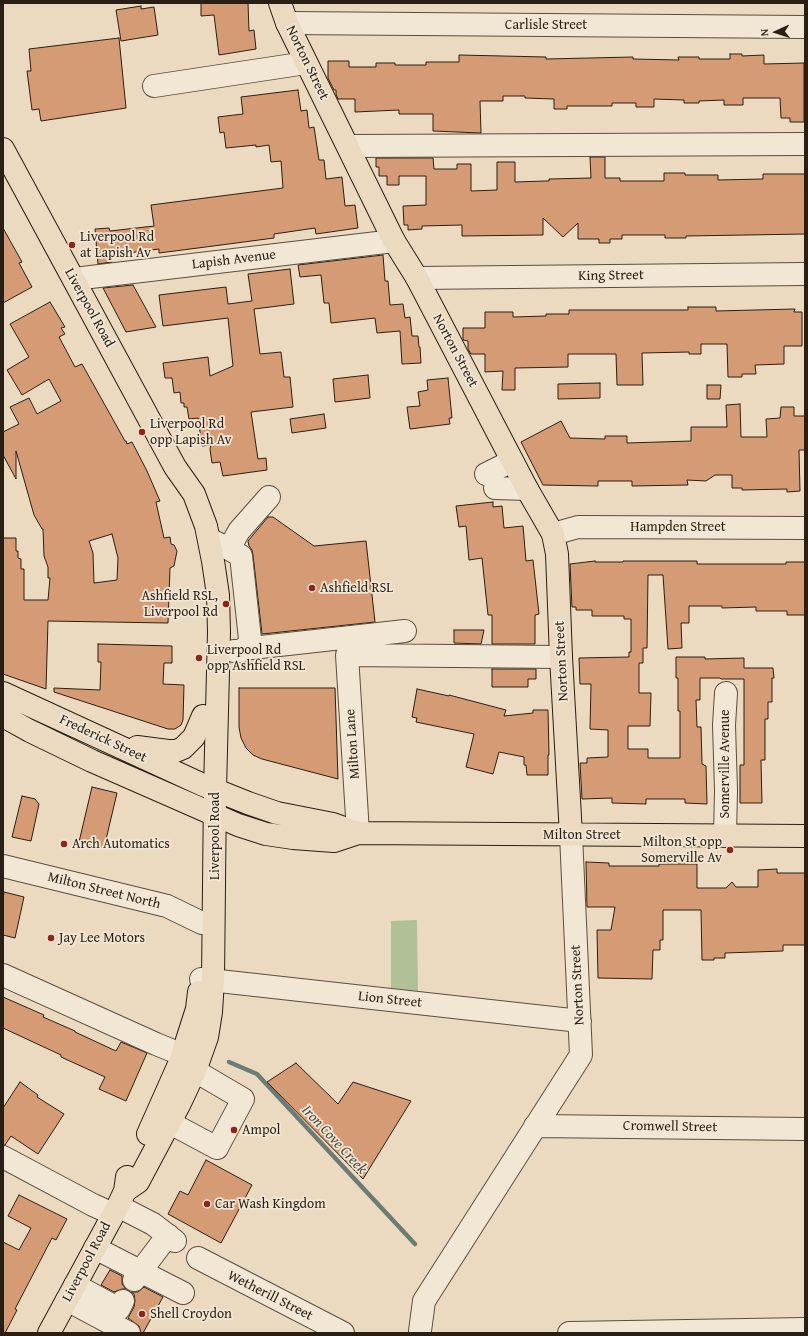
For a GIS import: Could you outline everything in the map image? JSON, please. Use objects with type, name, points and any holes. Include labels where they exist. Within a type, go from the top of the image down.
[{"type":"main road","name":"Norton Street","points":[[280,3],[287,23],[306,63],[394,241],[417,278],[512,461],[552,534],[558,554],[561,657],[572,835]]},
{"type":"main road","name":"Liverpool Road","points":[[3,149],[175,466],[194,494],[206,526],[218,595],[219,652],[209,787],[207,980]]},
{"type":"main road","name":"Liverpool Road","points":[[175,466],[198,540],[203,568],[205,600],[203,716],[209,787]]},
{"type":"main road","name":"Frederick Street","points":[[3,693],[209,787]]},
{"type":"main road","name":"Frederick Street","points":[[3,716],[30,731],[92,761],[209,812]]},
{"type":"main road","points":[[116,744],[168,752],[176,751],[183,748],[194,737],[203,716]]},
{"type":"main road","name":"Milton Street","points":[[209,787],[277,813],[333,824],[358,833]]},
{"type":"main road","name":"Liverpool Road","points":[[49,1333],[119,1204],[127,1176],[163,1119],[189,1063],[206,1037],[211,1012],[202,923],[209,812]]},
{"type":"main road","name":"Milton Street","points":[[209,812],[238,826],[259,832],[293,838],[334,841],[358,833],[805,836]]},
{"type":"street","name":"Carlisle Street","points":[[287,23],[805,27]]},
{"type":"street","points":[[154,86],[306,63]]},
{"type":"street","points":[[348,146],[805,144]]},
{"type":"street","name":"Lapish Avenue","points":[[74,279],[394,241]]},
{"type":"street","name":"King Street","points":[[417,278],[805,274]]},
{"type":"street","points":[[512,461],[491,481],[527,489]]},
{"type":"street","points":[[219,652],[241,651],[248,646],[250,639],[236,545],[269,497]]},
{"type":"street","name":"Hampden Street","points":[[552,534],[578,527],[805,528]]},
{"type":"street","points":[[209,539],[236,545]]},
{"type":"street","points":[[243,649],[405,631]]},
{"type":"street","name":"Milton Lane","points":[[358,833],[347,655],[561,657]]},
{"type":"street","name":"Somerville Avenue","points":[[725,836],[726,790],[724,725],[726,693]]},
{"type":"street","name":"Norton Street","points":[[422,1332],[424,1301],[581,1055],[572,835]]},
{"type":"street","name":"Milton Street North","points":[[3,866],[167,906],[202,923]]},
{"type":"street","points":[[3,975],[189,1063],[243,1099],[218,1148],[163,1119]]},
{"type":"street","name":"Lion Street","points":[[207,980],[580,1021]]},
{"type":"street","name":"Cromwell Street","points":[[535,1126],[805,1128]]},
{"type":"street","points":[[3,1157],[93,1205],[119,1204],[153,1224],[172,1238],[137,1276]]},
{"type":"street","points":[[95,1248],[137,1276],[183,1293]]},
{"type":"street","name":"Wetherill Street","points":[[198,1258],[343,1333]]},
{"type":"street","points":[[71,1292],[121,1305]]},
{"type":"street","points":[[71,1292],[130,1333]]},
{"type":"street","points":[[569,1333],[805,1329]]},
{"type":"green space","points":[[417,920],[418,991],[391,988],[391,921]]},
{"type":"building","points":[[201,3],[248,3],[249,31],[254,30],[256,49],[219,55],[214,15],[201,16]]},
{"type":"building","points":[[141,6],[141,9],[154,7],[158,35],[121,41],[116,10]]},
{"type":"building","points":[[119,38],[126,108],[41,121],[39,109],[32,110],[27,71],[31,71],[29,49]]},
{"type":"building","points":[[730,54],[742,54],[742,56],[764,55],[764,64],[804,63],[804,122],[790,122],[790,118],[781,118],[780,98],[743,98],[743,105],[724,105],[724,100],[684,103],[684,100],[654,99],[654,107],[636,107],[636,103],[612,103],[612,106],[567,106],[567,109],[554,109],[554,99],[525,98],[525,96],[503,96],[503,101],[480,101],[481,133],[433,131],[433,114],[399,114],[399,110],[355,112],[355,99],[338,99],[336,90],[334,90],[328,78],[328,61],[349,61],[349,67],[376,67],[376,63],[395,63],[395,65],[426,65],[426,62],[459,62],[459,55],[546,57],[546,59],[633,57],[633,59],[679,60],[678,57],[730,59]]},
{"type":"building","points":[[298,90],[301,111],[307,110],[309,128],[314,127],[319,160],[324,160],[326,179],[342,177],[345,206],[355,205],[358,228],[316,234],[315,228],[274,234],[274,238],[159,253],[159,249],[112,255],[112,262],[98,264],[95,229],[109,228],[110,231],[154,226],[151,205],[283,188],[281,161],[271,162],[269,145],[226,148],[224,132],[220,133],[218,117],[243,114],[241,97]]},
{"type":"building","points":[[590,157],[605,157],[605,178],[620,178],[620,181],[664,181],[664,173],[685,173],[685,175],[718,175],[718,180],[763,179],[763,174],[805,174],[805,234],[686,236],[686,238],[665,238],[665,235],[622,235],[622,239],[610,239],[610,243],[599,243],[599,239],[578,239],[578,223],[563,237],[543,218],[543,235],[462,236],[462,225],[422,226],[422,229],[408,230],[408,225],[404,225],[403,206],[426,205],[426,176],[399,176],[399,185],[387,185],[387,176],[379,176],[379,167],[376,167],[376,158],[433,158],[434,169],[457,169],[457,164],[471,164],[471,191],[497,190],[497,162],[515,162],[515,182],[549,181],[549,179],[591,178]]},
{"type":"building","points":[[3,228],[22,262],[19,263],[32,287],[3,303]]},
{"type":"building","points":[[383,255],[385,281],[388,281],[390,305],[403,304],[405,318],[410,317],[412,336],[418,336],[421,363],[402,364],[400,331],[377,333],[375,318],[331,323],[329,303],[324,303],[321,275],[300,277],[298,265]]},
{"type":"building","points":[[290,269],[294,304],[254,309],[260,354],[281,352],[284,377],[290,377],[293,407],[251,412],[258,459],[266,458],[267,470],[223,476],[220,462],[212,463],[210,449],[211,445],[202,446],[198,418],[189,419],[187,407],[184,407],[184,403],[181,403],[180,392],[174,393],[172,378],[165,378],[163,363],[208,357],[210,376],[233,366],[228,318],[163,326],[159,295],[226,287],[228,304],[252,301],[248,274]]},
{"type":"building","points":[[133,285],[156,327],[126,332],[103,288]]},
{"type":"building","points":[[50,302],[65,327],[61,328],[65,334],[59,337],[75,367],[82,364],[125,441],[127,444],[132,442],[147,471],[160,501],[156,502],[164,538],[170,537],[171,544],[174,545],[177,551],[174,566],[170,568],[168,623],[48,621],[46,689],[3,674],[3,538],[16,538],[16,551],[18,551],[18,558],[21,559],[21,569],[24,569],[24,600],[48,600],[50,578],[48,578],[48,567],[44,556],[43,529],[34,515],[16,451],[16,479],[3,455],[3,432],[19,424],[10,407],[29,398],[37,414],[61,401],[49,379],[22,395],[7,370],[29,357],[10,324]],"holes":[[[112,534],[118,558],[117,580],[94,583],[93,553],[89,541]]]},
{"type":"building","points":[[688,307],[716,307],[716,311],[795,309],[794,312],[802,312],[802,346],[784,346],[784,364],[755,365],[756,374],[742,374],[742,377],[728,377],[727,344],[701,344],[701,354],[689,354],[689,352],[642,353],[643,385],[617,385],[616,354],[568,354],[568,367],[515,368],[515,390],[502,390],[503,371],[485,372],[485,354],[471,354],[468,349],[468,341],[463,340],[463,328],[485,328],[485,312],[513,312],[513,317],[546,316],[546,314],[569,314],[569,310],[688,310]]},
{"type":"building","points":[[368,375],[370,398],[335,402],[333,379]]},
{"type":"building","points":[[448,378],[452,418],[449,418],[450,424],[410,429],[407,407],[420,406],[418,392],[428,390],[427,380]]},
{"type":"building","points":[[600,383],[600,398],[558,399],[558,384]]},
{"type":"building","points":[[707,385],[721,385],[720,399],[707,399]]},
{"type":"building","points":[[740,404],[741,437],[767,437],[766,419],[780,418],[781,407],[794,407],[794,416],[805,416],[805,450],[799,450],[800,491],[787,492],[787,489],[742,490],[742,488],[732,488],[732,475],[715,475],[706,481],[687,480],[688,485],[632,486],[632,481],[598,481],[598,486],[543,485],[521,442],[561,421],[570,438],[605,439],[605,436],[627,436],[627,443],[691,441],[691,427],[727,427],[726,405]]},
{"type":"building","points":[[324,414],[326,428],[292,433],[290,419]]},
{"type":"building","points":[[493,502],[493,507],[502,506],[504,528],[523,526],[526,561],[533,560],[539,614],[535,615],[535,644],[492,644],[492,615],[488,615],[482,558],[469,560],[466,526],[459,527],[456,506]]},
{"type":"building","name":"Ashfield RSL","points":[[268,517],[273,517],[314,546],[366,541],[375,622],[262,634],[253,555],[248,541]]},
{"type":"building","points":[[595,561],[697,561],[697,564],[786,564],[786,562],[805,562],[805,615],[787,615],[787,611],[756,611],[756,607],[722,608],[722,606],[689,606],[689,623],[681,623],[682,648],[668,649],[663,575],[648,575],[647,648],[643,648],[643,663],[639,663],[639,693],[651,693],[650,726],[628,726],[628,749],[648,749],[648,758],[680,758],[680,711],[678,711],[678,678],[676,678],[676,657],[705,657],[705,659],[744,658],[744,668],[773,668],[774,678],[772,678],[772,702],[768,702],[768,719],[765,719],[765,760],[761,760],[762,803],[740,803],[740,765],[744,765],[744,679],[720,678],[700,678],[700,700],[696,700],[697,727],[701,727],[702,764],[706,766],[707,804],[685,803],[685,799],[646,799],[646,804],[612,803],[612,798],[582,799],[580,763],[587,763],[587,758],[608,757],[608,730],[590,729],[591,684],[580,684],[579,658],[629,657],[629,652],[631,652],[631,619],[624,619],[624,616],[592,616],[592,610],[576,610],[576,607],[572,607],[570,564]]},
{"type":"building","points":[[454,630],[484,630],[481,644],[454,643]]},
{"type":"building","points":[[98,644],[172,646],[172,663],[164,663],[163,684],[184,685],[183,720],[181,725],[175,729],[168,729],[54,692],[54,688],[100,690],[101,662],[98,662]]},
{"type":"building","points":[[492,669],[536,669],[536,679],[528,679],[528,687],[492,687]]},
{"type":"building","points":[[239,688],[335,688],[338,779],[262,759],[253,755],[246,748],[241,738],[239,727]]},
{"type":"building","points":[[417,689],[449,695],[506,710],[504,716],[533,713],[533,710],[548,710],[548,775],[527,775],[526,765],[524,765],[524,757],[499,752],[493,774],[466,767],[474,734],[416,722],[417,718],[412,717]]},
{"type":"building","points":[[92,787],[117,793],[104,848],[79,842]]},
{"type":"building","points":[[22,796],[35,799],[39,804],[31,841],[12,837]]},
{"type":"building","points":[[586,862],[609,863],[609,866],[697,864],[697,888],[726,888],[732,882],[736,887],[758,887],[758,870],[777,869],[777,873],[805,873],[805,945],[783,945],[783,951],[725,953],[725,958],[702,960],[701,910],[663,910],[663,940],[660,940],[660,950],[653,950],[652,979],[598,978],[597,930],[611,930],[615,907],[587,907]]},
{"type":"building","points":[[4,892],[24,897],[15,938],[3,935]]},
{"type":"building","points":[[3,997],[44,1015],[43,1017],[116,1051],[121,1042],[147,1053],[126,1101],[99,1089],[105,1077],[3,1028]]},
{"type":"building","points":[[296,1063],[338,1104],[353,1082],[411,1101],[363,1179],[267,1082]]},
{"type":"building","points":[[20,1082],[38,1095],[37,1097],[64,1114],[38,1154],[11,1136],[5,1145],[3,1145],[3,1108]]},
{"type":"building","name":"Car Wash Kingdom","points":[[206,1160],[252,1185],[221,1243],[168,1214],[180,1191],[188,1195]]},
{"type":"building","points":[[19,1195],[67,1219],[56,1240],[52,1238],[15,1309],[17,1310],[5,1333],[3,1333],[3,1242],[19,1250],[31,1228],[8,1216]]},
{"type":"building","points":[[110,1270],[122,1276],[122,1284],[126,1289],[114,1292],[101,1285]]},
{"type":"building","name":"Shell Croydon","points":[[144,1287],[163,1297],[143,1333],[141,1333],[139,1326],[128,1318],[134,1307],[135,1301],[134,1294],[131,1292],[138,1292]]},
{"type":"waterway","name":"Iron Cove Creek","points":[[229,1062],[257,1074],[415,1244]]},
{"type":"place","name":"Liverpool Rd at Lapish Av","points":[[72,245]]},
{"type":"place","name":"Liverpool Rd opp Lapish Av","points":[[142,432]]},
{"type":"place","name":"Ashfield RSL","points":[[312,588]]},
{"type":"place","name":"Ashfield RSL, Liverpool Rd","points":[[226,604]]},
{"type":"place","name":"Liverpool Rd opp Ashfield RSL","points":[[199,658]]},
{"type":"place","name":"Arch Automatics","points":[[64,844]]},
{"type":"place","name":"Milton St opp Somerville Av","points":[[730,850]]},
{"type":"place","name":"Jay Lee Motors","points":[[51,938]]},
{"type":"place","name":"Ampol","points":[[234,1130]]},
{"type":"place","name":"Car Wash Kingdom","points":[[207,1204]]},
{"type":"place","name":"Shell Croydon","points":[[142,1314]]}]
